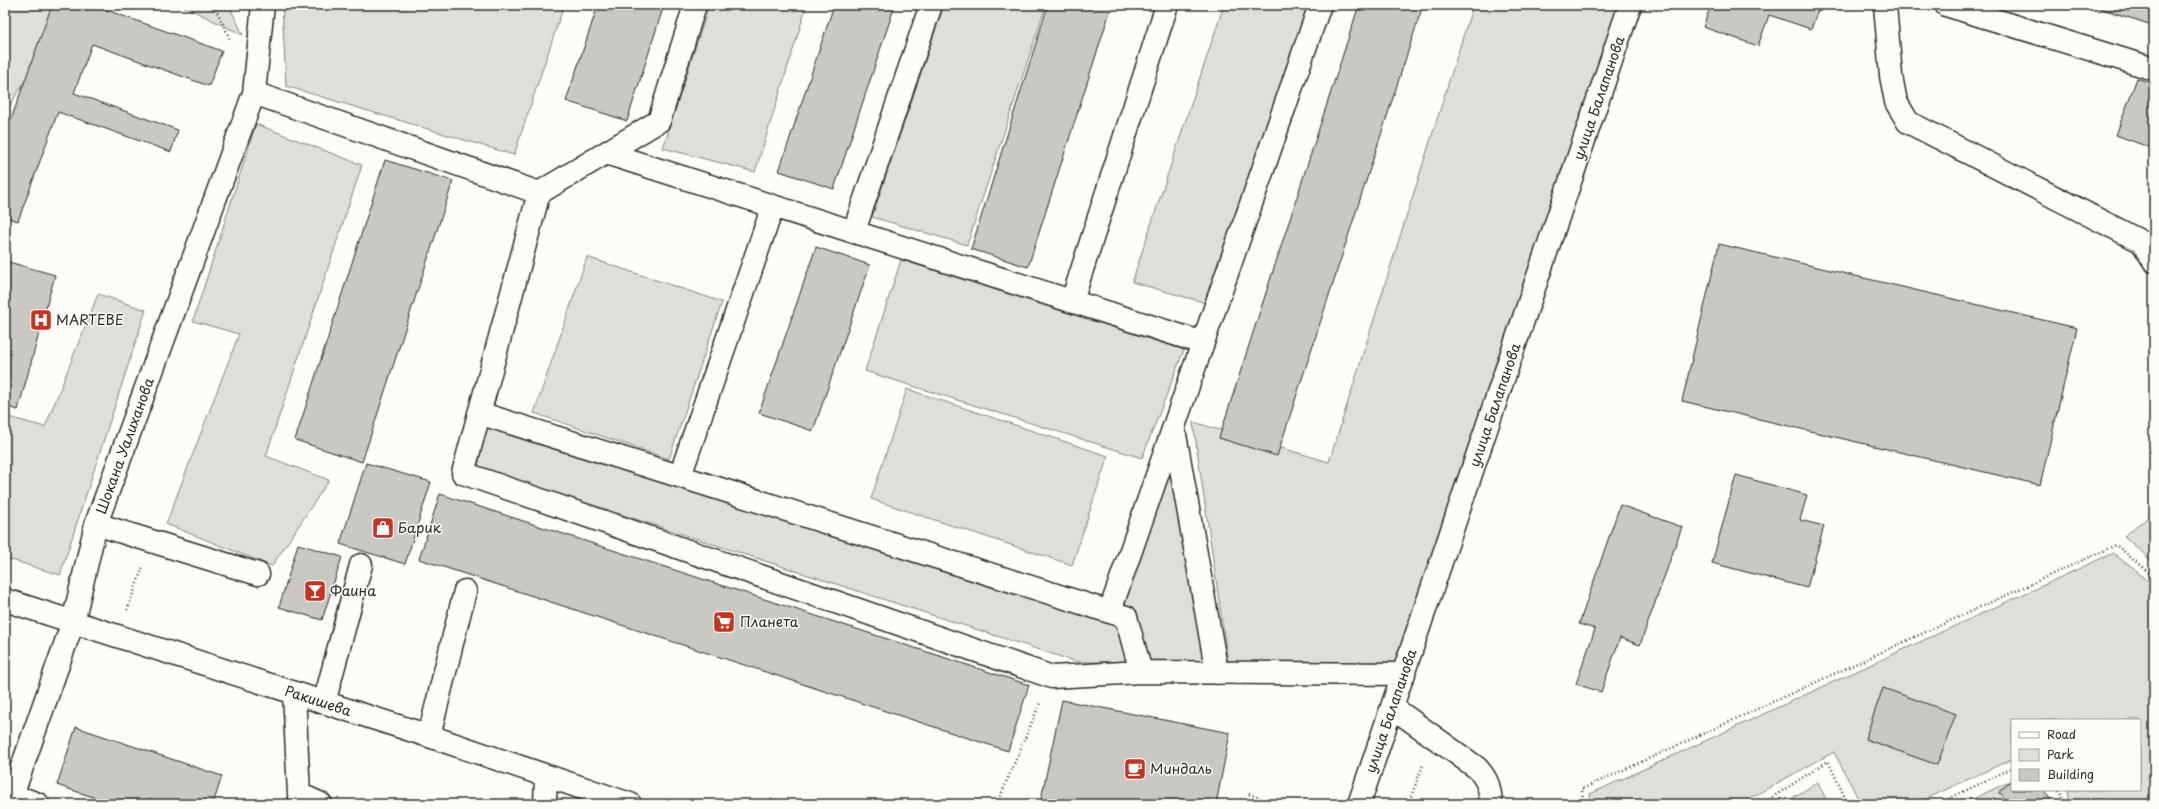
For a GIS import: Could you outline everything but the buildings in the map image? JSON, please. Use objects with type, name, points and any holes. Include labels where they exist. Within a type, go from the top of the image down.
[{"type":"street","name":"Шокана Уалиханова","points":[[11,799],[73,622],[96,524],[254,93],[263,5]]},
{"type":"street","points":[[695,5],[659,121],[539,193],[463,473],[1052,677],[1141,672],[1404,674]]},
{"type":"street","points":[[854,231],[931,5]]},
{"type":"street","points":[[1072,301],[1167,5]]},
{"type":"street","points":[[1110,611],[1320,5]]},
{"type":"street","name":"улица Балапанова","points":[[1359,804],[1630,5]]},
{"type":"street","points":[[1885,5],[1890,76],[1896,102],[1908,122],[2142,242],[2154,261]]},
{"type":"street","points":[[1946,5],[2154,69]]},
{"type":"street","points":[[254,93],[539,193]]},
{"type":"street","points":[[606,153],[1203,342]]},
{"type":"street","points":[[680,476],[773,206]]},
{"type":"street","points":[[479,413],[1126,617],[1141,672]]},
{"type":"street","points":[[1174,428],[1217,673]]},
{"type":"street","points":[[96,524],[258,574]]},
{"type":"street","points":[[324,703],[361,565]]},
{"type":"street","points":[[429,736],[465,592]]},
{"type":"street","name":"Ракишева","points":[[5,600],[429,736],[546,777],[630,804]]},
{"type":"street","points":[[294,693],[298,799],[322,804]]},
{"type":"street","points":[[1392,707],[1477,768],[1485,776],[1490,788],[1491,804]]},
{"type":"street","points":[[545,804],[546,777]]},
{"type":"street","points":[[11,799],[38,804]]},
{"type":"path","points":[[117,636],[152,542]]},
{"type":"path","points":[[1583,804],[1582,789],[2116,545],[2154,577]]},
{"type":"path","points":[[997,804],[1052,677]]},
{"type":"path","points":[[1408,804],[1433,736]]},
{"type":"path","points":[[1762,804],[1828,761],[1848,804]]},
{"type":"path","points":[[1938,804],[2011,768]]},
{"type":"path","points":[[2059,791],[2062,794],[2063,804]]},
{"type":"path","points":[[1250,794],[1278,804]]},
{"type":"green space","points":[[5,5],[72,5],[5,113]]},
{"type":"green space","points":[[181,5],[229,5],[243,35]]},
{"type":"green space","points":[[282,5],[564,5],[514,155],[286,86]]},
{"type":"green space","points":[[709,5],[807,5],[755,172],[663,148]]},
{"type":"green space","points":[[944,5],[1046,5],[967,245],[872,217]]},
{"type":"green space","points":[[1224,5],[1309,5],[1206,303],[1132,282]]},
{"type":"green space","points":[[1473,5],[1621,5],[1395,664],[1228,662],[1193,422],[1329,462]]},
{"type":"green space","points":[[256,124],[362,165],[266,456],[329,480],[272,566],[166,524],[239,334],[193,321]]},
{"type":"green space","points":[[587,257],[722,302],[669,459],[534,413]]},
{"type":"green space","points":[[901,260],[1184,350],[1142,458],[865,371]]},
{"type":"green space","points":[[98,294],[146,310],[60,575],[5,558],[5,416],[45,427]]},
{"type":"green space","points":[[907,389],[1108,456],[1072,565],[871,499]]},
{"type":"green space","points":[[485,424],[1121,627],[1128,662],[1077,662],[478,468]]},
{"type":"green space","points":[[1172,465],[1209,662],[1146,666],[1133,611],[1120,602]]},
{"type":"green space","points":[[2154,513],[2154,563],[2124,536]]},
{"type":"green space","points":[[2113,553],[2150,582],[2154,606],[2154,804],[2070,804],[2068,791],[2141,791],[2141,719],[2011,719],[2011,759],[1915,804],[1861,804],[1834,752],[1739,804],[1591,804],[1590,794]]},
{"type":"green space","points":[[2011,781],[2000,792],[2011,804],[1962,804]]},
{"type":"green space","points":[[1818,782],[1828,804],[1783,804]]},
{"type":"place","name":"MARTEBE","points":[[41,320]]},
{"type":"place","name":"Барик","points":[[383,528]]},
{"type":"place","name":"Фаина","points":[[315,591]]},
{"type":"place","name":"Планета","points":[[724,622]]},
{"type":"place","name":"Миндаль","points":[[1135,769]]}]
